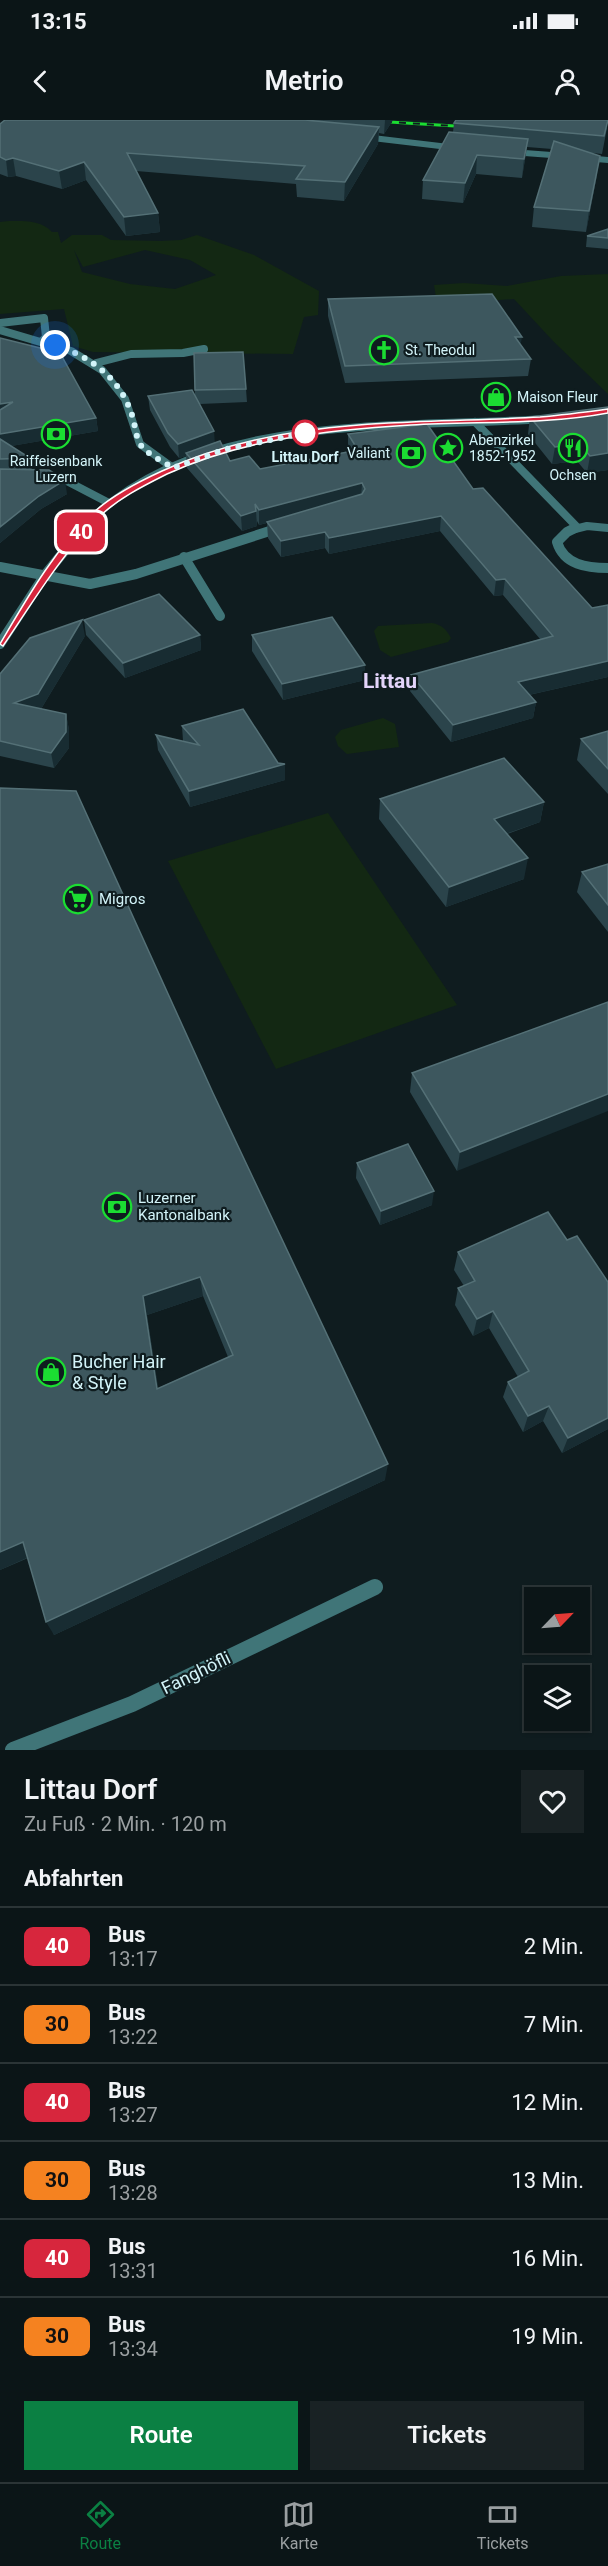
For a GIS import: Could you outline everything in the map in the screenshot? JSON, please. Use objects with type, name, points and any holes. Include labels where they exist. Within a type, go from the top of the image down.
[{"type":"street","points":[[359,136],[459,148]]},
{"type":"street","points":[[505,152],[608,160]]},
{"type":"street","points":[[0,323],[44,318],[46,337],[42,341]]},
{"type":"street","points":[[0,330],[68,349],[96,363],[111,378],[125,400],[137,439],[144,449],[173,468]]},
{"type":"street","points":[[96,363],[131,354],[183,353],[204,349]]},
{"type":"street","points":[[0,644],[65,549],[109,503],[173,468],[226,449],[305,433],[411,423],[552,418]]},
{"type":"street","points":[[475,422],[577,527]]},
{"type":"street","points":[[44,478],[61,478],[109,503]]},
{"type":"street","points":[[0,567],[90,584],[136,574],[290,525]]},
{"type":"street","points":[[608,528],[577,527],[560,536],[557,549],[562,555],[582,566],[608,568]]},
{"type":"street","points":[[184,557],[220,616]]},
{"type":"street","name":"Fanghöfli","points":[[13,1750],[132,1704],[375,1587]]},
{"type":"green space","points":[[0,222],[38,223],[52,232],[58,232],[61,243],[72,235],[102,235],[111,240],[161,241],[181,240],[197,235],[254,255],[319,291],[318,315],[304,317],[293,354],[93,352],[73,346],[64,309],[0,314]],"holes":[[[74,250],[83,267],[145,250],[190,260],[216,275],[175,289],[130,284],[82,272]]]},
{"type":"green space","points":[[608,274],[608,394],[554,342],[514,299],[437,304],[434,285],[464,283],[507,286],[561,276]]},
{"type":"green space","points":[[432,623],[445,630],[451,638],[448,642],[391,657],[380,650],[374,631],[378,626]]},
{"type":"green space","points":[[383,718],[395,724],[399,747],[347,754],[338,746],[335,737],[341,730]]},
{"type":"green space","points":[[328,813],[457,1005],[276,1069],[168,861]]},
{"type":"building","points":[[5,120],[305,120],[379,127],[345,182],[296,179],[305,166],[127,153],[158,213],[124,217],[84,162],[59,171],[13,158],[6,160],[0,157],[0,124]]},
{"type":"building","points":[[456,120],[608,120],[604,136],[454,123]]},
{"type":"building","points":[[449,132],[528,139],[524,159],[477,155],[465,183],[423,180]]},
{"type":"building","points":[[554,141],[600,156],[589,211],[534,207]]},
{"type":"building","points":[[608,229],[608,238],[587,236]]},
{"type":"building","points":[[492,294],[522,337],[515,337],[531,359],[345,366],[328,299]]},
{"type":"building","points":[[0,338],[60,353],[96,418],[0,434],[0,410],[13,402],[0,404]]},
{"type":"building","points":[[243,352],[246,389],[195,390],[194,353]]},
{"type":"building","points":[[192,390],[214,431],[178,444],[168,433],[148,396]]},
{"type":"building","points":[[608,407],[608,453],[590,456],[580,444],[555,447],[530,417]]},
{"type":"building","points":[[427,424],[473,489],[483,488],[592,608],[608,605],[608,661],[518,682],[536,702],[453,725],[411,675],[553,636],[505,579],[496,580],[441,516],[329,538],[325,532],[281,541],[267,522],[362,494],[365,489],[362,483],[259,510],[255,504],[256,511],[241,516],[186,453],[220,441],[230,461],[249,456],[260,469],[358,450],[348,434]]},
{"type":"building","points":[[0,439],[30,458],[0,459]]},
{"type":"building","points":[[0,469],[49,470],[65,480],[39,496],[0,527]]},
{"type":"building","points":[[159,594],[200,635],[123,663],[84,620]]},
{"type":"building","points":[[332,617],[365,665],[282,684],[252,635]]},
{"type":"building","points":[[82,620],[38,694],[14,703],[66,714],[66,732],[51,753],[0,741],[0,674],[30,638]]},
{"type":"building","points":[[243,709],[278,763],[285,764],[189,791],[156,735],[199,745],[182,726]]},
{"type":"building","points":[[608,731],[608,769],[581,739]]},
{"type":"building","points":[[504,758],[544,802],[494,819],[528,858],[449,887],[380,799]]},
{"type":"building","points":[[0,788],[76,791],[213,1093],[388,1464],[46,1622],[23,1542],[0,1552]],"holes":[[[200,1277],[233,1355],[157,1389],[143,1296]]]},
{"type":"building","points":[[608,864],[608,905],[582,872]]},
{"type":"building","points":[[608,1002],[608,1094],[460,1152],[412,1073]]},
{"type":"building","points":[[408,1144],[434,1191],[381,1211],[357,1163]]},
{"type":"building","points":[[548,1212],[567,1240],[577,1236],[608,1282],[608,1418],[568,1438],[549,1406],[528,1416],[508,1382],[529,1371],[493,1311],[477,1319],[458,1288],[475,1281],[458,1252]]},
{"type":"railway","points":[[357,120],[471,127]]},
{"type":"bus line","name":"40","points":[[0,644],[65,549],[97,514],[109,503],[140,484],[191,460],[243,444],[305,433],[411,423],[542,419],[608,411]]},
{"type":"place","name":"St. Theodul","points":[[384,350]]},
{"type":"place","name":"Maison Fleur","points":[[496,397]]},
{"type":"place","name":"Littau Dorf","points":[[305,433]]},
{"type":"place","name":"Raiffeisenbank Luzern","points":[[56,434]]},
{"type":"place","name":"Abenzirkel 1852-1952","points":[[448,448]]},
{"type":"place","name":"Ochsen","points":[[573,448]]},
{"type":"place","name":"Valiant","points":[[411,453]]},
{"type":"place","name":"Migros","points":[[78,899]]},
{"type":"place","name":"Luzerner Kantonalbank","points":[[117,1207]]},
{"type":"place","name":"Bucher Hair & Style","points":[[51,1372]]},
{"type":"district","name":"Littau","points":[[390,681]]},
{"type":"route","points":[[55,345],[96,363],[111,378],[132,415],[137,439],[144,449],[173,468],[243,444],[305,433]]}]
